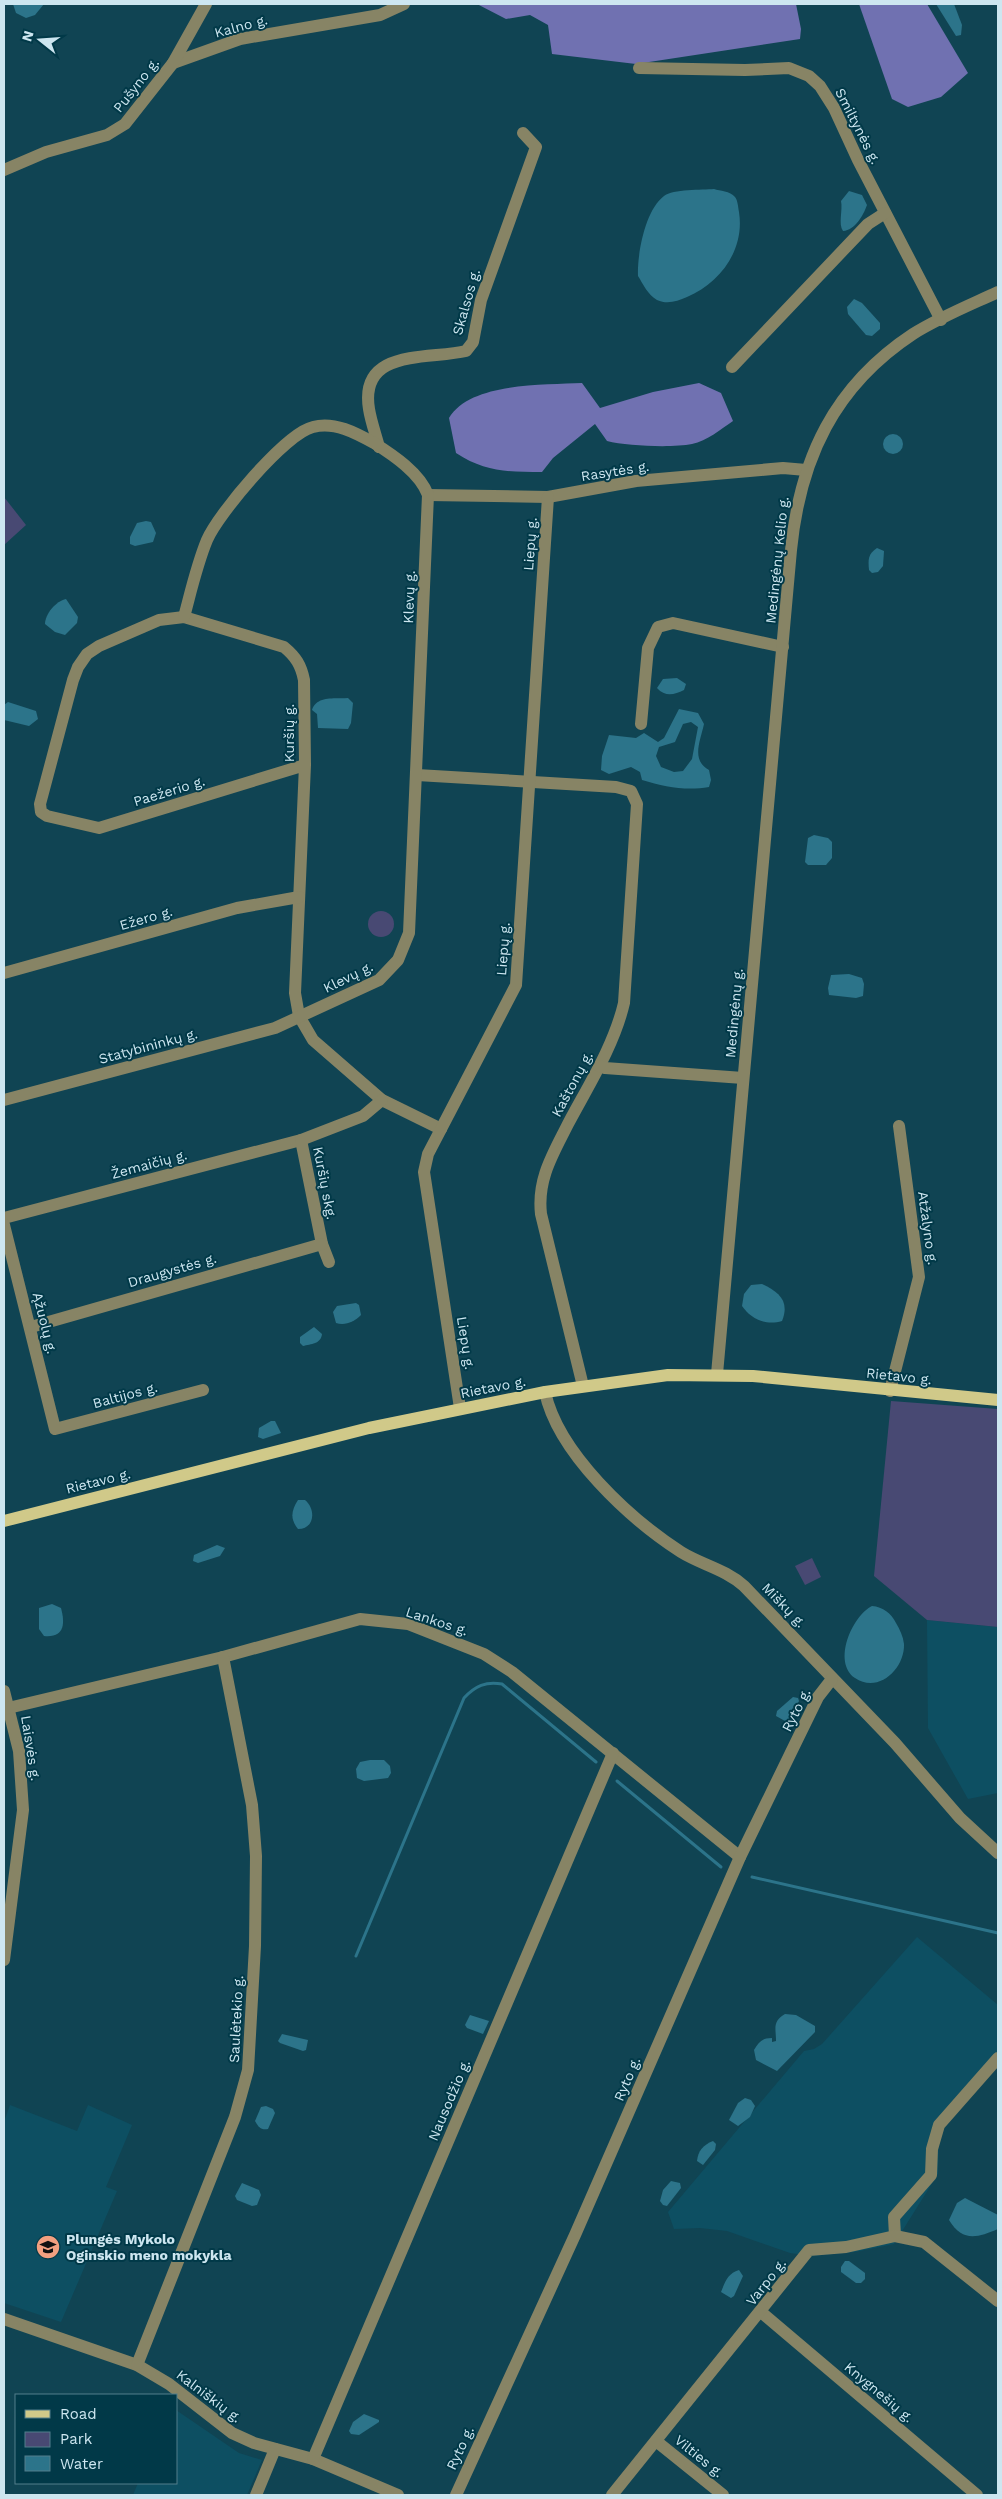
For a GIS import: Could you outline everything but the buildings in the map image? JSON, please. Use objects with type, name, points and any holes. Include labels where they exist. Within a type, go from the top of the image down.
[{"type":"main road","name":"Rietavo g.","points":[[4,1521],[369,1428],[545,1392],[668,1375],[717,1374],[998,1400]]},
{"type":"street","name":"Pušyno g.","points":[[4,170],[46,152],[93,140],[118,129],[137,112],[173,63],[206,4]]},
{"type":"street","name":"Kalno g.","points":[[173,63],[240,39],[380,15],[404,4]]},
{"type":"street","name":"Smiltynės g.","points":[[639,68],[737,70],[789,68],[809,76],[820,86],[834,108],[885,213],[941,320]]},
{"type":"street","name":"Skalsos g.","points":[[380,447],[369,409],[369,391],[376,376],[386,364],[402,358],[466,351],[473,342],[481,300],[536,147],[523,133]]},
{"type":"street","points":[[732,367],[868,224],[885,213]]},
{"type":"street","name":"Medingėnų Kelio g.","points":[[783,652],[794,521],[806,470],[827,424],[862,378],[896,347],[941,320],[998,292]]},
{"type":"street","points":[[184,616],[208,538],[247,483],[292,439],[310,427],[322,425],[348,430],[380,447],[416,475],[425,485],[428,495]]},
{"type":"street","name":"Rasytės g.","points":[[428,495],[548,497],[636,481],[783,468],[806,470]]},
{"type":"street","name":"Klevų g.","points":[[298,1016],[380,980],[390,971],[404,948],[411,919],[428,495]]},
{"type":"street","name":"Liepų g.","points":[[460,1408],[424,1172],[428,1154],[516,985],[548,497]]},
{"type":"street","name":"Kuršių g.","points":[[42,812],[40,804],[72,680],[87,654],[100,646],[159,620],[184,616],[284,647],[294,656],[301,667],[304,680],[305,765],[295,993],[298,1016],[313,1040],[382,1100],[441,1129]]},
{"type":"street","points":[[641,724],[648,648],[658,627],[673,623],[783,652]]},
{"type":"street","name":"Medingėnų g.","points":[[717,1374],[783,652]]},
{"type":"street","name":"Paežerio g.","points":[[42,812],[48,816],[99,828],[305,765]]},
{"type":"street","points":[[417,775],[529,780]]},
{"type":"street","name":"Kaštonų g.","points":[[529,780],[616,787],[632,791],[637,804],[624,1003],[617,1029],[549,1161],[540,1188],[540,1201],[583,1386]]},
{"type":"street","name":"Ežero g.","points":[[4,973],[237,908],[298,897]]},
{"type":"street","name":"Statybininkų g.","points":[[4,1100],[275,1028],[298,1016]]},
{"type":"street","points":[[599,1066],[743,1078]]},
{"type":"street","name":"Kuršių skg.","points":[[329,1262],[322,1244],[301,1140],[363,1116],[382,1100]]},
{"type":"street","name":"Atžalyno g.","points":[[890,1391],[919,1277],[899,1126]]},
{"type":"street","name":"Žemaičių g.","points":[[4,1218],[301,1140]]},
{"type":"street","name":"Ąžuolų g.","points":[[4,1224],[55,1429]]},
{"type":"street","name":"Draugystės g.","points":[[31,1327],[322,1244]]},
{"type":"street","name":"Baltijos g.","points":[[55,1429],[202,1390]]},
{"type":"street","name":"Miškų g.","points":[[545,1392],[551,1413],[570,1446],[591,1474],[613,1497],[682,1553],[725,1571],[740,1582],[895,1743],[960,1818],[998,1853]]},
{"type":"street","name":"Lankos g.","points":[[6,1708],[223,1657],[360,1620],[408,1624],[484,1654],[512,1672],[740,1857]]},
{"type":"street","name":"Saulėtekio g.","points":[[137,2365],[235,2117],[248,2070],[255,1946],[256,1856],[252,1805],[223,1657]]},
{"type":"street","name":"Ryto g.","points":[[456,2495],[576,2235],[740,1857],[818,1698],[832,1679]]},
{"type":"street","name":"Laisvės g.","points":[[4,1690],[6,1708],[20,1751],[23,1810],[4,1960]]},
{"type":"street","name":"Nausodžio g.","points":[[313,2460],[613,1753]]},
{"type":"street","points":[[895,2236],[894,2216],[931,2174],[932,2149],[939,2125],[998,2058]]},
{"type":"street","name":"Varpo g.","points":[[612,2495],[809,2250],[846,2246],[895,2236],[924,2242],[998,2301]]},
{"type":"street","name":"Knygnešių g.","points":[[761,2312],[977,2495]]},
{"type":"street","name":"Kalniškių g.","points":[[4,2319],[137,2365],[169,2384],[232,2434],[313,2460],[398,2495]]},
{"type":"street","name":"Vilties g.","points":[[656,2441],[723,2495]]},
{"type":"street","points":[[256,2495],[275,2449]]},
{"type":"shaded area","points":[[477,4],[796,4],[801,29],[800,39],[636,64],[552,54],[548,25],[530,15],[506,19]]},
{"type":"shaded area","points":[[859,4],[927,4],[968,73],[941,97],[908,107],[892,99]]},
{"type":"shaded area","points":[[582,383],[600,408],[653,392],[699,383],[721,393],[733,421],[714,434],[692,444],[662,446],[616,443],[607,441],[595,424],[553,458],[542,472],[497,470],[477,464],[456,453],[449,418],[459,406],[473,398],[491,392],[529,385]]},
{"type":"shaded area","points":[[927,1620],[998,1627],[998,1793],[968,1799],[928,1728]]},
{"type":"shaded area","points":[[917,1937],[998,2005],[998,2064],[939,2133],[938,2174],[894,2244],[855,2252],[812,2256],[790,2253],[727,2231],[700,2228],[674,2229],[668,2212],[804,2051],[814,2049],[822,2044]]},
{"type":"shaded area","name":"Plungės Mykolo Oginskio meno mokykla","points":[[10,2105],[77,2131],[88,2105],[132,2125],[106,2187],[117,2191],[61,2322],[4,2303],[4,2122]]},
{"type":"shaded area","points":[[178,2411],[239,2453],[262,2460],[247,2495],[133,2495],[138,2484],[178,2484]]},
{"type":"green space","points":[[4,497],[26,525],[4,545]]},
{"type":"green space","points":[[381,911],[390,915],[394,924],[390,933],[381,937],[372,933],[368,924],[372,915]]},
{"type":"green space","points":[[891,1401],[998,1409],[998,1627],[927,1620],[874,1576]]},
{"type":"green space","points":[[812,1558],[821,1577],[805,1585],[795,1566]]},
{"type":"water","points":[[13,4],[44,4],[35,15],[26,18],[16,13]]},
{"type":"water","points":[[936,4],[954,4],[962,25],[961,35],[956,36]]},
{"type":"water","points":[[714,189],[730,194],[737,200],[740,226],[734,252],[728,264],[720,274],[699,291],[672,302],[657,300],[648,292],[638,276],[641,245],[652,211],[657,203],[668,194],[681,191]]},
{"type":"water","points":[[849,191],[862,195],[867,205],[861,218],[855,225],[843,231],[841,225],[841,201]]},
{"type":"water","points":[[854,299],[862,303],[880,323],[880,329],[872,336],[866,335],[848,314],[847,307]]},
{"type":"water","points":[[893,434],[900,437],[903,444],[900,451],[893,454],[886,451],[883,444],[886,437]]},
{"type":"water","points":[[151,522],[156,533],[153,542],[135,546],[130,544],[130,537],[137,523]]},
{"type":"water","points":[[877,548],[884,551],[883,566],[878,572],[872,573],[869,570],[869,557]]},
{"type":"water","points":[[66,599],[78,617],[77,623],[65,635],[55,632],[45,624],[45,620],[58,602]]},
{"type":"water","points":[[677,678],[686,684],[684,690],[666,694],[657,688],[663,679]]},
{"type":"water","points":[[348,698],[353,703],[351,723],[348,729],[318,728],[317,714],[312,710],[314,705],[322,700]]},
{"type":"water","points":[[8,702],[36,711],[38,719],[29,726],[4,720],[4,705]]},
{"type":"water","points":[[679,709],[698,713],[704,724],[698,756],[703,766],[709,770],[711,780],[709,787],[684,788],[642,780],[640,772],[631,767],[609,774],[601,770],[602,756],[609,735],[636,738],[644,733],[658,742],[664,738]],"holes":[[[691,722],[698,727],[692,759],[683,771],[674,772],[661,767],[656,756],[659,747],[675,742],[683,724]]]},
{"type":"water","points":[[814,835],[828,838],[832,842],[832,858],[826,865],[808,865],[805,862],[808,838]]},
{"type":"water","points":[[849,974],[862,978],[864,984],[863,996],[856,998],[829,995],[828,988],[831,975]]},
{"type":"water","points":[[762,1284],[778,1294],[784,1303],[785,1308],[782,1321],[770,1323],[759,1320],[750,1315],[742,1306],[744,1294],[751,1285]]},
{"type":"water","points":[[356,1303],[359,1305],[361,1315],[349,1323],[336,1323],[333,1312],[337,1306]]},
{"type":"water","points":[[314,1327],[322,1334],[320,1340],[303,1346],[300,1343],[300,1337]]},
{"type":"water","points":[[271,1421],[275,1421],[281,1433],[263,1439],[258,1437],[259,1428]]},
{"type":"water","points":[[298,1500],[305,1500],[309,1504],[312,1518],[308,1526],[298,1529],[292,1515]]},
{"type":"water","points":[[217,1545],[225,1548],[220,1556],[198,1563],[193,1561],[194,1555]]},
{"type":"water","points":[[52,1604],[61,1608],[62,1628],[56,1635],[44,1636],[39,1629],[39,1608]]},
{"type":"water","points":[[872,1606],[883,1609],[892,1616],[904,1644],[900,1662],[895,1670],[881,1681],[872,1683],[855,1678],[848,1671],[845,1651],[847,1640],[858,1619]]},
{"type":"water","points":[[793,1697],[798,1698],[799,1701],[790,1719],[785,1721],[776,1716],[777,1711]]},
{"type":"water","points":[[384,1760],[390,1766],[391,1773],[388,1778],[364,1781],[357,1778],[356,1769],[360,1762]]},
{"type":"water","points":[[785,2014],[796,2015],[815,2026],[815,2032],[777,2071],[756,2060],[754,2050],[763,2040],[772,2038],[772,2042],[776,2041],[776,2023]]},
{"type":"water","points":[[470,2015],[489,2021],[483,2034],[467,2028],[465,2025]]},
{"type":"water","points":[[282,2034],[308,2040],[306,2050],[303,2051],[280,2043],[278,2041]]},
{"type":"water","points":[[745,2098],[751,2100],[755,2106],[750,2117],[738,2126],[729,2120],[738,2103]]},
{"type":"water","points":[[266,2106],[273,2109],[275,2113],[268,2129],[262,2129],[255,2121],[261,2107]]},
{"type":"water","points":[[713,2141],[716,2144],[715,2150],[703,2165],[697,2161],[700,2151],[706,2144]]},
{"type":"water","points":[[671,2181],[680,2183],[681,2188],[667,2206],[663,2205],[660,2201],[663,2190]]},
{"type":"water","points":[[242,2183],[259,2190],[261,2195],[257,2205],[252,2206],[237,2200],[235,2196]]},
{"type":"water","points":[[965,2198],[998,2215],[998,2229],[977,2236],[965,2235],[959,2232],[949,2220],[957,2203]]},
{"type":"water","points":[[845,2261],[849,2261],[865,2273],[865,2279],[861,2283],[856,2283],[841,2272],[841,2267]]},
{"type":"water","points":[[739,2270],[743,2276],[734,2296],[731,2298],[721,2292],[730,2276]]},
{"type":"water","points":[[364,2414],[379,2420],[379,2422],[359,2435],[351,2434],[349,2431],[353,2422]]},
{"type":"waterway","points":[[356,1956],[464,1698],[472,1690],[481,1685],[502,1684],[596,1762]]},
{"type":"waterway","points":[[617,1781],[721,1867]]},
{"type":"waterway","points":[[752,1877],[998,1933]]},
{"type":"place","name":"Plungės Mykolo Oginskio meno mokykla","points":[[48,2247]]}]
